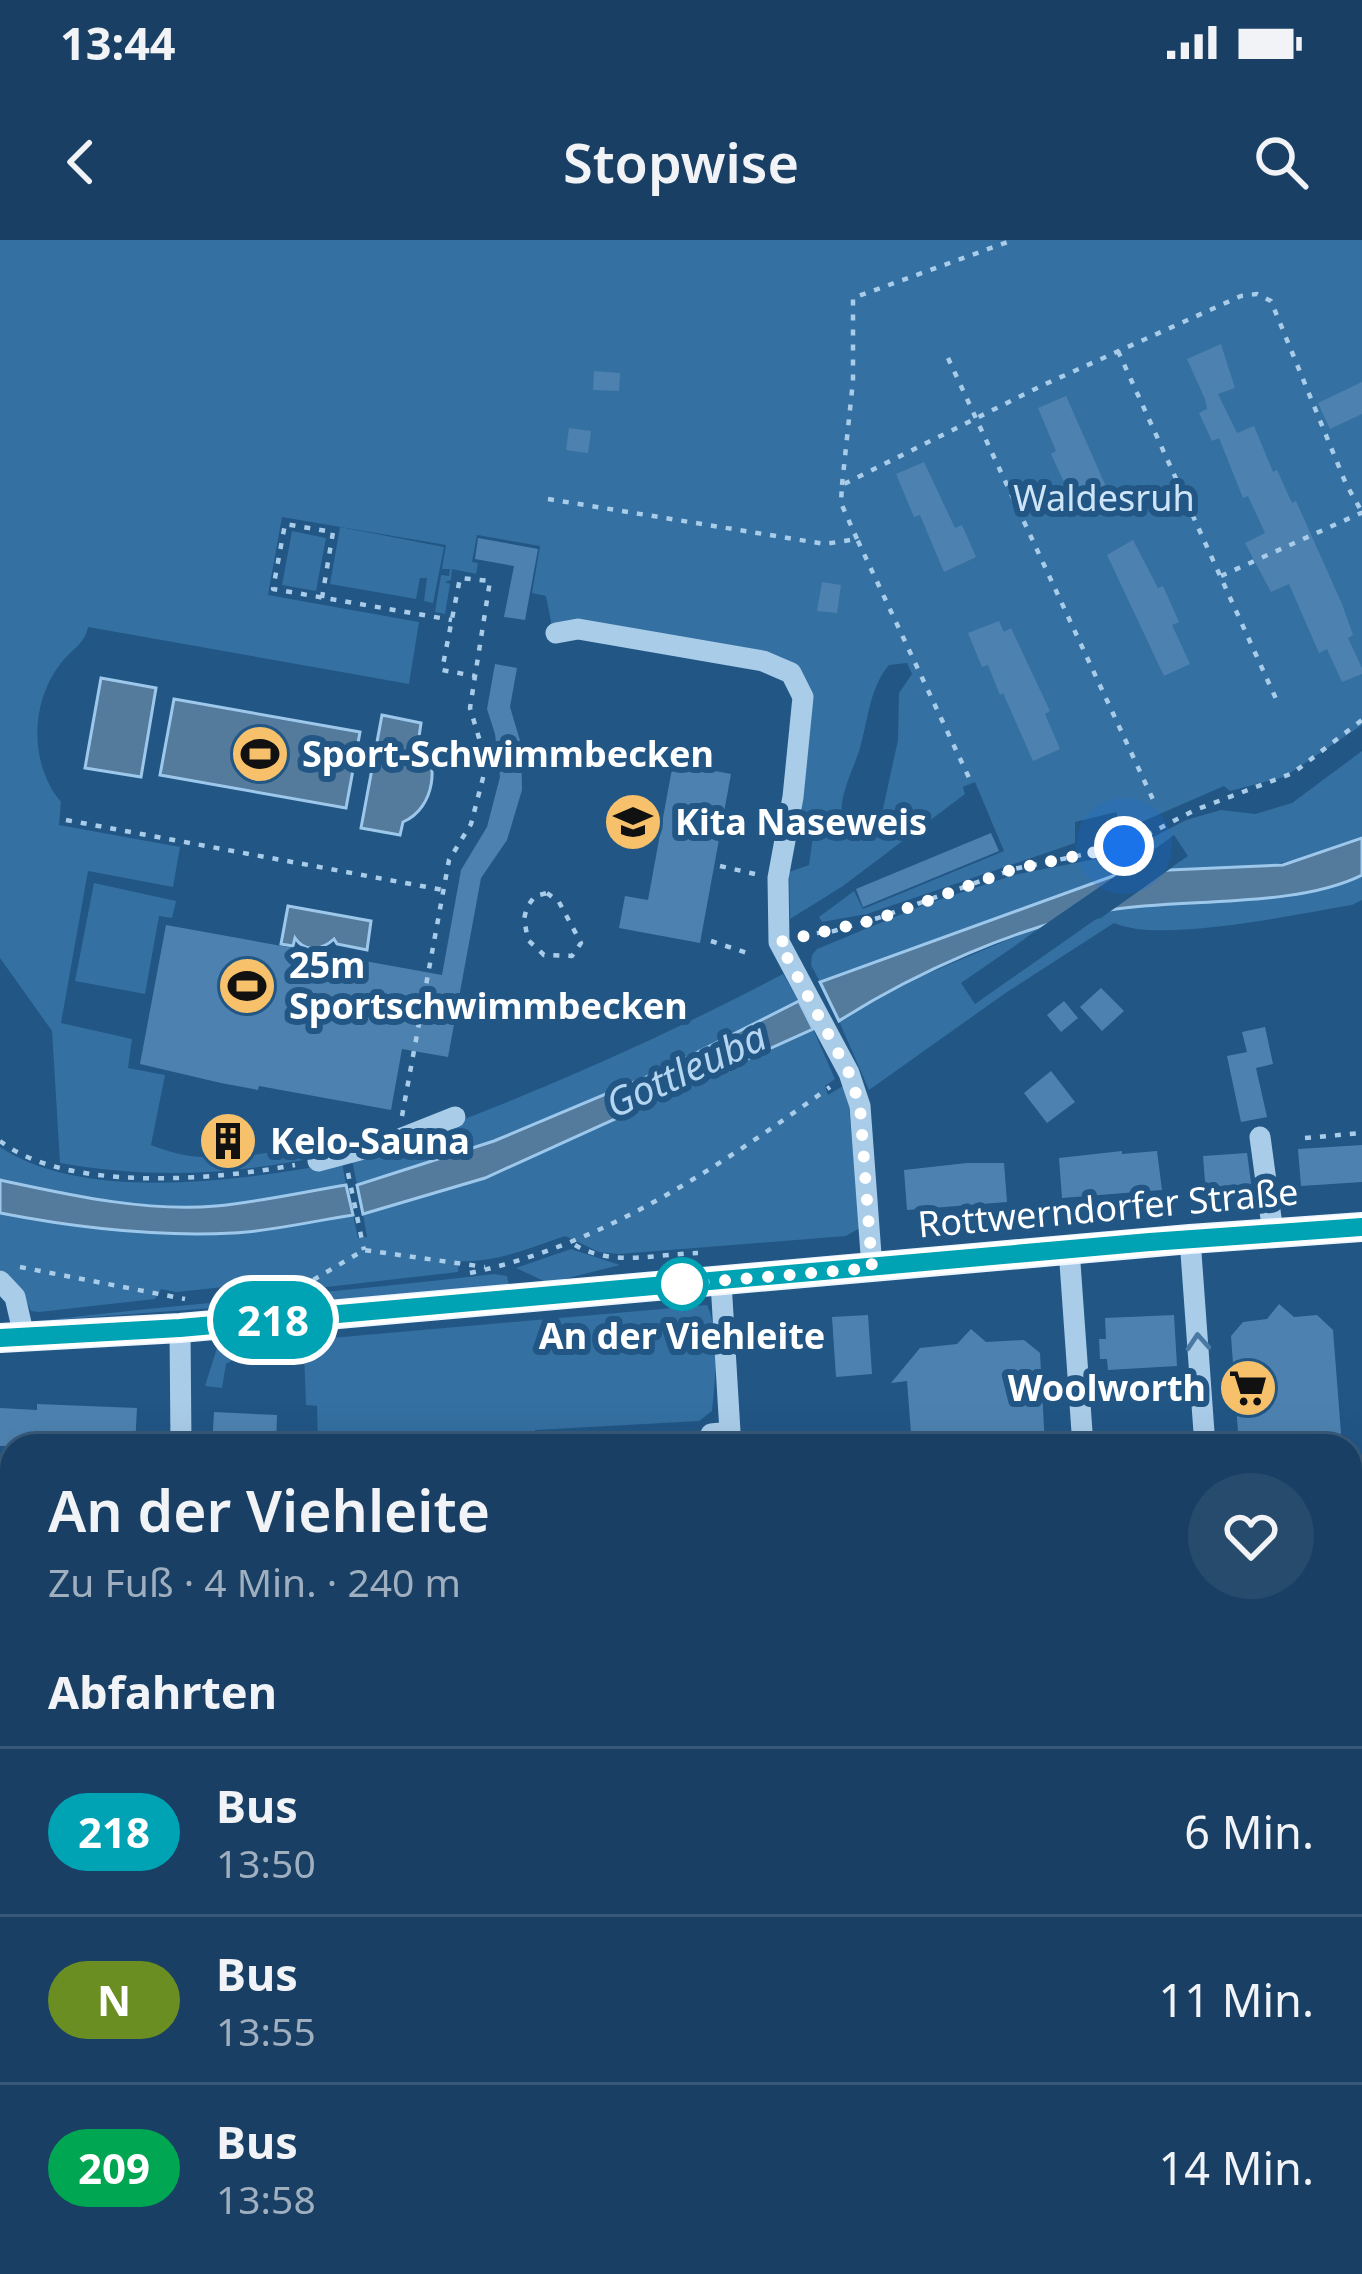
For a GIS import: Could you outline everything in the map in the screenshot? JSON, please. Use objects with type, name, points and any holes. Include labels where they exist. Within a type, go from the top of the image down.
[{"type":"main road","name":"Rottwerndorfer Straße","points":[[12,1337],[183,1314],[721,1282],[1069,1249],[1362,1228]]},
{"type":"street","points":[[556,633],[578,629],[763,661],[791,673],[803,697],[778,878],[779,942],[849,1073],[860,1106],[872,1268]]},
{"type":"street","points":[[318,1161],[398,1140],[454,1118]]},
{"type":"street","points":[[1260,1137],[1273,1233]]},
{"type":"street","points":[[1190,1239],[1204,1434]]},
{"type":"street","points":[[1069,1249],[1082,1434]]},
{"type":"street","points":[[0,1281],[15,1297],[12,1337]]},
{"type":"street","points":[[711,1434],[730,1432],[721,1282]]},
{"type":"street","points":[[181,1434],[183,1314]]},
{"type":"path","points":[[970,782],[841,502],[853,381],[854,298],[1013,240]]},
{"type":"path","points":[[842,485],[1118,351],[1241,296],[1257,294],[1271,301],[1362,513],[1221,577]]},
{"type":"path","points":[[1118,351],[1277,701]]},
{"type":"path","points":[[948,358],[1156,806]]},
{"type":"path","points":[[548,500],[825,544],[857,539]]},
{"type":"path","points":[[322,598],[333,532],[286,524],[273,589],[322,598],[452,620]]},
{"type":"path","points":[[398,1140],[449,860],[471,824],[484,774],[470,708],[490,581],[460,578],[442,670],[475,676]]},
{"type":"path","points":[[779,942],[878,919],[1014,869],[1124,846],[1195,810],[1293,773],[1362,720]]},
{"type":"path","points":[[66,820],[443,890]]},
{"type":"path","points":[[720,866],[778,878]]},
{"type":"path","points":[[547,893],[559,902],[581,943],[572,956],[544,955],[528,940],[524,919],[535,896],[547,893]]},
{"type":"path","points":[[711,941],[753,955]]},
{"type":"path","points":[[280,1290],[308,1282],[364,1250],[492,1268],[572,1243],[673,1195],[849,1073]]},
{"type":"path","points":[[1305,1138],[1362,1133]]},
{"type":"path","points":[[0,1141],[36,1162],[118,1177],[203,1179],[318,1161]]},
{"type":"path","points":[[346,1161],[364,1250]]},
{"type":"path","points":[[572,1243],[604,1258],[700,1253]]},
{"type":"path","points":[[0,1263],[183,1314]]},
{"type":"green space","name":"Waldesruh","points":[[0,240],[1362,240],[1362,725],[1284,777],[1230,791],[1224,786],[1123,830],[1116,812],[1075,822],[1075,843],[867,914],[822,922],[819,917],[854,891],[863,909],[1004,851],[975,782],[843,886],[790,919],[789,872],[809,865],[816,814],[795,810],[802,674],[552,627],[546,596],[532,593],[540,546],[477,535],[472,562],[478,563],[476,574],[452,569],[451,580],[445,582],[450,584],[445,614],[435,612],[441,575],[449,576],[450,569],[442,569],[446,545],[282,517],[268,595],[419,622],[409,684],[88,627],[51,679],[37,733],[43,770],[61,802],[59,825],[180,847],[173,887],[88,871],[61,1023],[132,1039],[128,1068],[165,1075],[151,1145],[215,1158],[280,1151],[282,1145],[320,1151],[319,1157],[190,1173],[60,1163],[52,1031],[0,958]],"holes":[[[907,663],[912,674],[899,693],[898,740],[882,813],[858,834],[847,834],[841,812],[845,789],[878,683],[889,665]]]},
{"type":"green space","points":[[340,527],[444,547],[433,603],[424,601],[427,578],[420,578],[416,599],[330,584]]},
{"type":"green space","points":[[292,531],[326,538],[316,591],[282,585]]},
{"type":"green space","points":[[1362,751],[1362,838],[1338,848],[1264,866],[1163,873],[1188,856],[1174,835],[1124,872],[820,982],[811,965],[817,949],[926,904],[1014,875],[1121,854],[1186,820],[1221,810],[1255,814],[1292,803]]},
{"type":"green space","points":[[1362,875],[1362,900],[1352,905],[1195,929],[1135,929],[1114,923],[869,1090],[839,1021],[886,991],[1048,923],[961,983],[975,1004],[1109,910],[1294,893]]},
{"type":"green space","points":[[94,883],[176,901],[172,918],[159,916],[145,994],[75,981]]},
{"type":"green space","points":[[783,974],[799,1001],[656,1073],[494,1142],[357,1185],[352,1160],[571,1075]]},
{"type":"green space","points":[[813,1029],[835,1079],[825,1086],[828,1095],[843,1086],[849,1107],[860,1228],[846,1236],[619,1254],[599,1252],[565,1236],[500,1257],[459,1261],[458,1272],[309,1289],[302,1279],[176,1292],[161,1289],[155,1299],[39,1312],[31,1311],[0,1269],[0,1213],[174,1234],[263,1230],[353,1215],[358,1238],[367,1237],[363,1214],[485,1178]]},
{"type":"green space","points":[[0,1147],[35,1165],[120,1182],[214,1180],[342,1162],[346,1185],[216,1206],[134,1204],[0,1180]]},
{"type":"green space","points":[[571,1249],[620,1265],[548,1283],[516,1268]]},
{"type":"green space","points":[[507,1276],[509,1286],[39,1321],[381,1286]]},
{"type":"green space","points":[[707,1305],[716,1343],[712,1411],[699,1421],[535,1430],[535,1434],[318,1434],[317,1406],[306,1405],[304,1353],[239,1356],[226,1364],[222,1388],[205,1386],[217,1348]]},
{"type":"water","points":[[101,678],[156,688],[141,777],[85,768]]},
{"type":"water","name":"Sport-Schwimmbecken","points":[[174,699],[360,732],[346,808],[160,775]]},
{"type":"water","points":[[382,715],[421,723],[419,737],[432,771],[428,796],[403,822],[400,835],[361,828]]},
{"type":"water","points":[[1362,838],[1362,875],[1335,885],[1273,897],[1139,906],[1075,917],[969,953],[839,1021],[820,982],[1124,872],[1283,865]]},
{"type":"water","points":[[288,906],[371,921],[367,950],[337,944],[334,939],[314,948],[295,938],[293,946],[281,944]]},
{"type":"water","name":"Gottleuba","points":[[799,1001],[813,1029],[485,1178],[363,1214],[357,1185],[494,1141],[656,1073]]},
{"type":"water","points":[[0,1180],[162,1207],[216,1206],[346,1185],[353,1215],[233,1233],[116,1230],[0,1213]]},
{"type":"pier","points":[[1130,866],[1174,866],[1101,918],[1024,939]]},
{"type":"building","points":[[1221,344],[1235,388],[1218,394],[1237,433],[1254,426],[1273,472],[1277,470],[1292,503],[1296,501],[1342,604],[1362,674],[1342,682],[1327,649],[1319,653],[1289,584],[1271,592],[1245,543],[1265,533],[1248,496],[1243,498],[1219,438],[1212,441],[1199,413],[1207,409],[1205,399],[1187,359]]},
{"type":"building","points":[[594,371],[620,373],[619,391],[593,390]]},
{"type":"building","points":[[1362,382],[1362,414],[1330,429],[1318,403]]},
{"type":"building","points":[[1066,396],[1108,491],[1075,506],[1051,454],[1056,451],[1038,408]]},
{"type":"building","points":[[569,428],[591,431],[588,453],[566,450]]},
{"type":"building","points":[[924,462],[955,528],[962,525],[976,557],[944,572],[896,474]]},
{"type":"building","points":[[478,538],[538,549],[525,620],[504,617],[514,566],[475,559]]},
{"type":"building","points":[[1133,540],[1158,588],[1163,586],[1179,622],[1172,625],[1190,664],[1164,676],[1107,555]]},
{"type":"building","points":[[822,582],[841,585],[837,613],[817,611]]},
{"type":"building","points":[[999,621],[1004,632],[1011,628],[1050,711],[1045,714],[1060,749],[1033,761],[1003,693],[1000,695],[988,665],[982,667],[968,633]]},
{"type":"building","points":[[495,664],[517,668],[510,707],[521,744],[522,790],[507,840],[481,878],[448,1057],[402,1049],[391,1110],[259,1086],[258,1090],[140,1064],[166,925],[442,975],[461,870],[487,827],[500,777],[487,709]]},
{"type":"building","points":[[673,763],[731,774],[700,943],[619,928],[625,896],[648,900]]},
{"type":"building","points":[[991,833],[999,851],[863,907],[856,889]]},
{"type":"building","points":[[1101,988],[1124,1011],[1102,1031],[1080,1007]]},
{"type":"building","points":[[1064,1001],[1078,1018],[1061,1032],[1047,1015]]},
{"type":"building","points":[[1265,1027],[1273,1064],[1256,1068],[1267,1117],[1241,1122],[1227,1056],[1247,1052],[1242,1032]]},
{"type":"building","points":[[1051,1071],[1075,1102],[1047,1123],[1024,1093]]},
{"type":"building","name":"Kelo-Sauna","points":[[229,1126],[244,1141],[229,1156],[214,1141]]},
{"type":"building","points":[[1362,1145],[1362,1182],[1301,1186],[1298,1149]]},
{"type":"building","points":[[1157,1151],[1162,1190],[1062,1198],[1059,1158]]},
{"type":"building","points":[[1247,1153],[1252,1190],[1206,1194],[1203,1156]]},
{"type":"building","points":[[1004,1163],[1007,1202],[907,1210],[904,1170]]},
{"type":"building","points":[[1279,1304],[1294,1317],[1317,1315],[1333,1330],[1341,1434],[1238,1434],[1231,1336],[1243,1322],[1267,1319]]},
{"type":"building","points":[[868,1315],[872,1374],[836,1377],[832,1317]]},
{"type":"building","points":[[1174,1315],[1177,1366],[1108,1370],[1107,1359],[1100,1359],[1105,1318]]},
{"type":"building","points":[[971,1329],[986,1342],[1024,1340],[1040,1353],[1044,1434],[911,1434],[907,1381],[891,1383],[920,1348],[957,1344]]},
{"type":"building","points":[[37,1404],[137,1408],[136,1434],[0,1434],[0,1408],[37,1410]]},
{"type":"building","points":[[214,1412],[277,1415],[276,1434],[213,1434]]},
{"type":"bus line","name":"218","points":[[0,1338],[180,1328],[1362,1227]]},
{"type":"place","name":"Sport-Schwimmbecken","points":[[260,754]]},
{"type":"place","name":"Kita Naseweis","points":[[633,822]]},
{"type":"place","name":"25m Sportschwimmbecken","points":[[247,986]]},
{"type":"place","name":"Kelo-Sauna","points":[[228,1141]]},
{"type":"place","name":"An der Viehleite","points":[[682,1284]]},
{"type":"place","name":"Woolworth","points":[[1248,1388]]},
{"type":"route","points":[[682,1284],[872,1268],[860,1106],[849,1073],[779,942],[878,919],[1014,869],[1124,846]]}]
